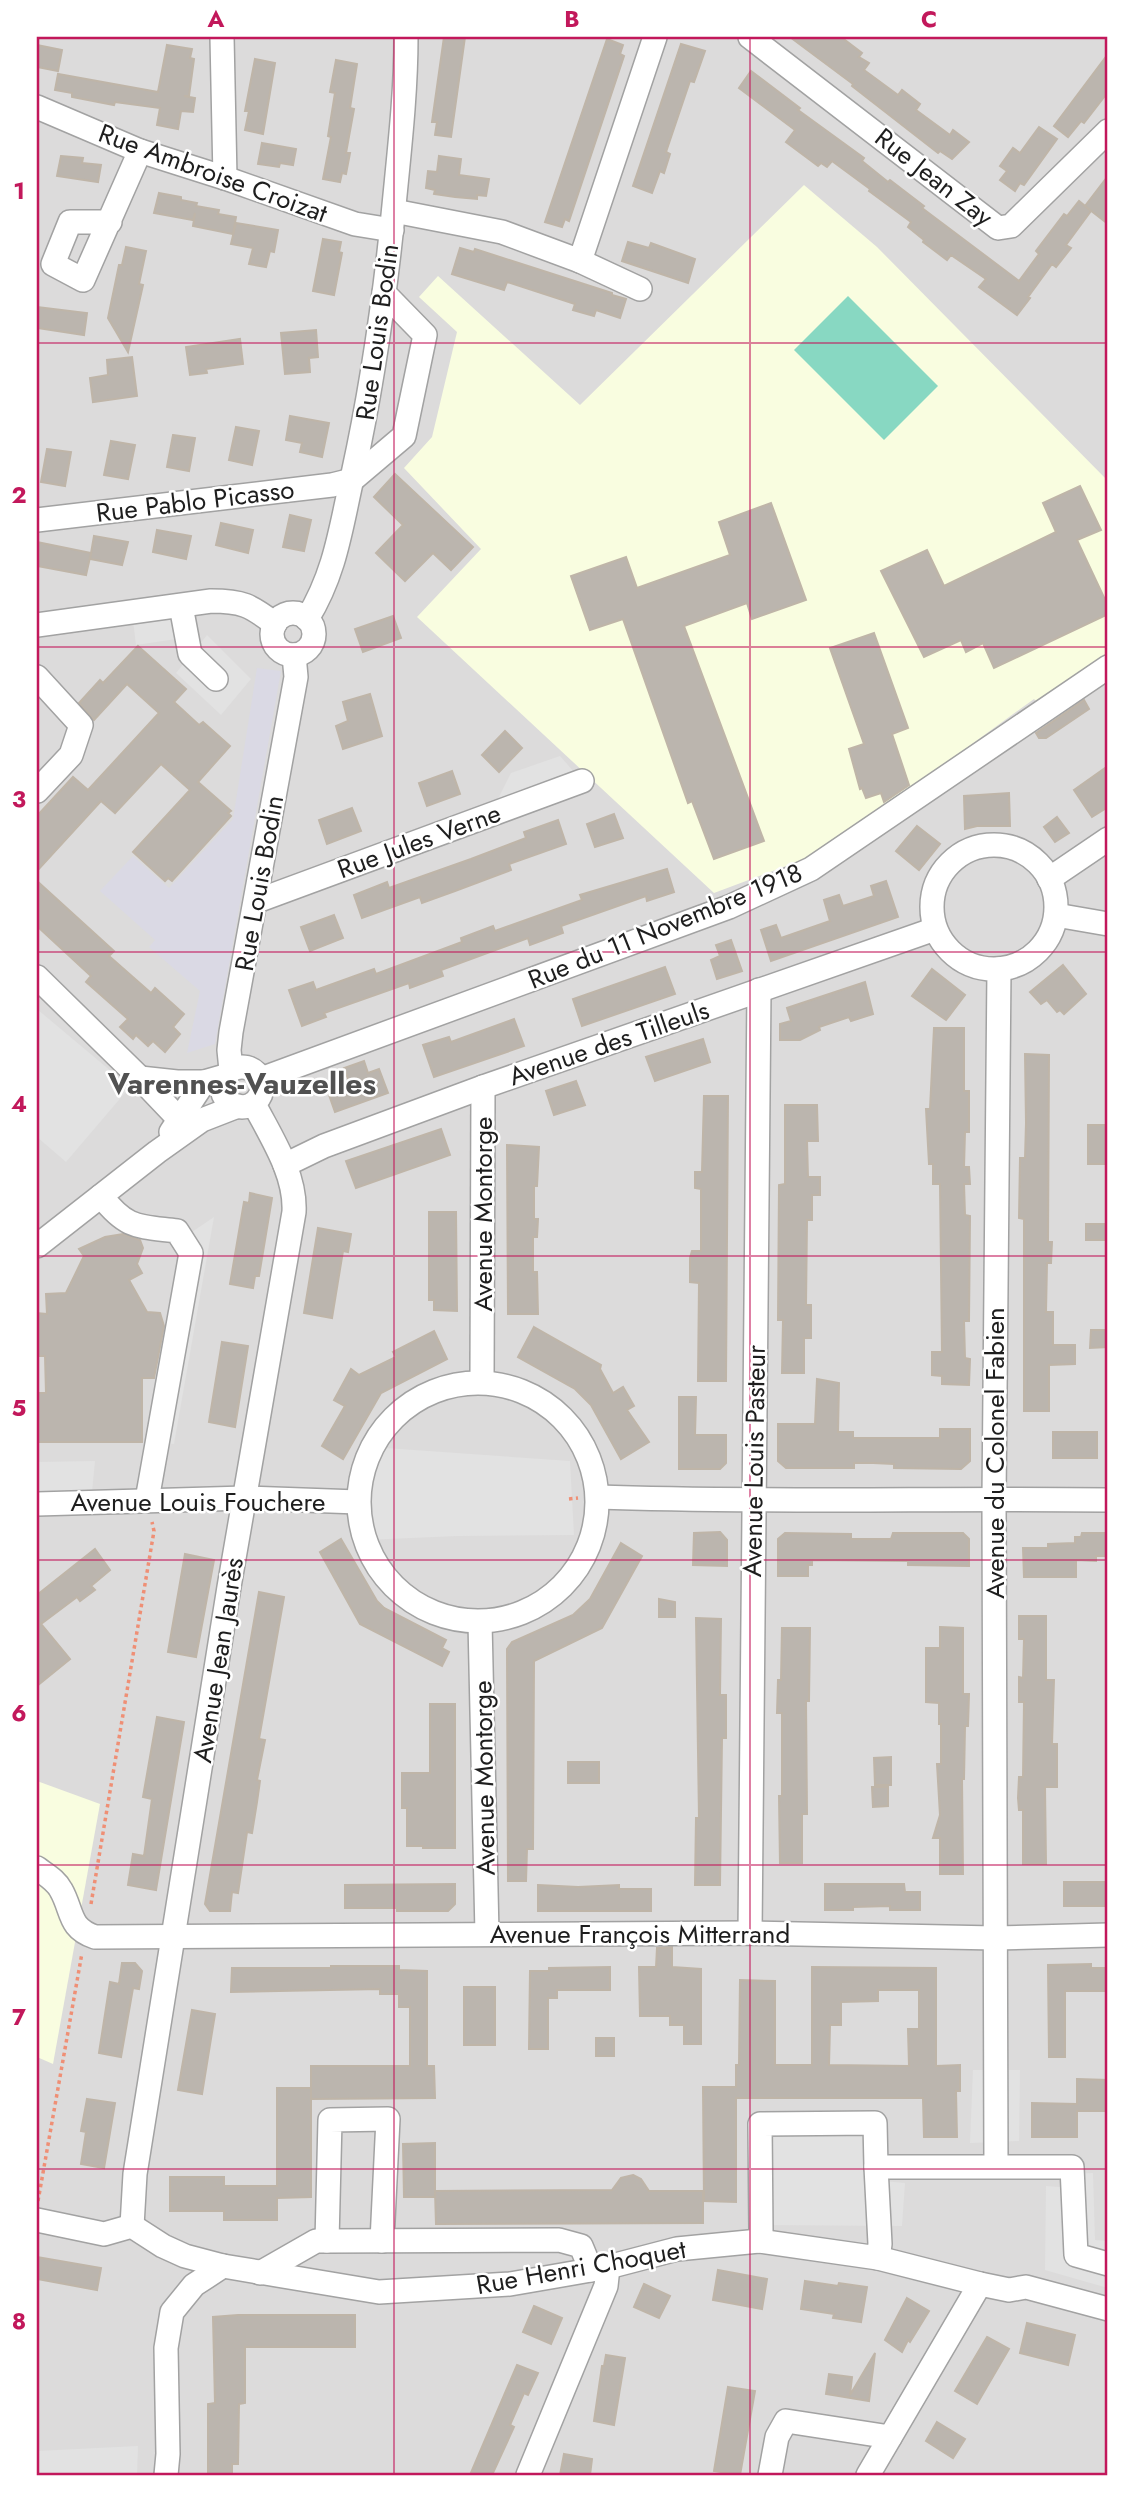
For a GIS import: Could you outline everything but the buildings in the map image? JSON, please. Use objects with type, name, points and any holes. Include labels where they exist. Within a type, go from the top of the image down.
[{"type":"street","points":[[222,37],[225,178]]},
{"type":"street","name":"Rue Louis Bodin","points":[[307,619],[323,594],[332,569],[361,436],[393,221],[406,76],[406,37]]},
{"type":"street","points":[[580,261],[655,37]]},
{"type":"street","name":"Rue Jean Zay","points":[[750,37],[998,228],[1011,226],[1108,131]]},
{"type":"street","name":"Rue Ambroise Croizat","points":[[37,107],[140,151],[355,224],[393,221]]},
{"type":"street","points":[[110,222],[140,151]]},
{"type":"street","points":[[393,221],[502,232],[580,261],[640,289]]},
{"type":"street","points":[[352,480],[404,436],[425,335],[384,293]]},
{"type":"street","name":"Rue Pablo Picasso","points":[[37,520],[332,485],[352,480]]},
{"type":"street","points":[[37,625],[235,601],[254,608],[275,624]]},
{"type":"street","points":[[181,606],[190,654],[216,679]]},
{"type":"street","points":[[296,613],[307,619],[314,631],[306,650],[288,654],[277,647],[272,636],[275,624],[284,615],[296,613]]},
{"type":"street","name":"Rue Louis Bodin","points":[[220,1076],[229,1050],[257,901],[296,677],[294,654]]},
{"type":"street","name":"Rue du 11 Novembre 1918","points":[[261,1079],[729,907],[810,869],[1108,667]]},
{"type":"street","points":[[37,677],[81,725],[71,755],[37,791]]},
{"type":"street","name":"Rue Jules Verne","points":[[257,901],[582,781]]},
{"type":"street","points":[[1049,879],[1108,839]]},
{"type":"street","points":[[999,845],[1020,850],[1037,862],[1049,879],[1055,896],[1056,915],[1049,935],[1037,952],[1020,964],[999,969],[979,968],[961,960],[946,946],[935,929],[932,908],[935,887],[944,869],[959,855],[979,847],[999,845]]},
{"type":"street","points":[[1056,915],[1108,924]]},
{"type":"street","name":"Avenue des Tilleuls","points":[[285,1165],[324,1146],[483,1087],[935,929]]},
{"type":"street","name":"Avenue du Colonel Fabien","points":[[996,2166],[994,1498],[999,969]]},
{"type":"street","points":[[37,977],[140,1077],[179,1119]]},
{"type":"street","name":"Avenue Louis Pasteur","points":[[750,1933],[759,990]]},
{"type":"street","points":[[37,1245],[157,1152],[202,1121],[246,1105],[262,1093],[261,1079],[257,1073],[245,1066],[220,1076],[177,1082],[140,1077]]},
{"type":"street","points":[[220,1076],[227,1100],[246,1105]]},
{"type":"street","points":[[157,1152],[179,1119],[220,1076]]},
{"type":"street","name":"Avenue Montorge","points":[[482,1382],[483,1087]]},
{"type":"street","name":"Avenue Jean Jaurès","points":[[132,2226],[135,2174],[173,1937],[295,1212],[295,1196],[285,1165],[246,1105]]},
{"type":"street","points":[[101,1196],[114,1213],[131,1225],[177,1231],[191,1253],[147,1500]]},
{"type":"street","points":[[482,1382],[520,1389],[549,1404],[572,1427],[589,1454],[598,1497],[597,1526],[582,1564],[555,1595],[520,1615],[480,1622],[443,1617],[409,1600],[382,1574],[365,1540],[358,1502],[365,1461],[371,1447],[392,1418],[420,1396],[453,1384],[482,1382]]},
{"type":"street","points":[[598,1497],[1108,1500]]},
{"type":"street","name":"Avenue Louis Fouchere","points":[[37,1504],[245,1498],[358,1502]]},
{"type":"street","name":"Avenue Montorge","points":[[480,1622],[487,1934]]},
{"type":"street","points":[[37,1868],[56,1882],[63,1893],[73,1922],[86,1934]]},
{"type":"street","name":"Avenue François Mitterrand","points":[[86,1934],[95,1937],[173,1937],[750,1933],[995,1938],[1108,1935]]},
{"type":"street","points":[[327,2241],[330,2120],[388,2119],[382,2241]]},
{"type":"street","points":[[759,2241],[760,2124],[875,2123],[880,2244],[878,2258]]},
{"type":"street","points":[[876,2166],[1072,2167],[1076,2255],[1108,2264]]},
{"type":"street","points":[[37,2220],[104,2234],[132,2226]]},
{"type":"street","name":"Rue Henri Choquet","points":[[132,2226],[174,2251],[223,2266],[379,2292],[510,2284],[600,2268],[677,2249],[759,2241],[878,2258],[1009,2290],[1025,2300],[1108,2321]]},
{"type":"street","points":[[260,2273],[316,2241],[559,2240],[581,2246],[600,2268],[606,2286],[528,2475]]},
{"type":"street","points":[[166,2475],[166,2348],[172,2312],[194,2285],[223,2266]]},
{"type":"street","points":[[868,2475],[980,2284]]},
{"type":"street","name":"Rue Henri Choquet","points":[[1009,2290],[1026,2287],[1108,2309]]},
{"type":"street","points":[[770,2475],[777,2437],[786,2421],[890,2437]]},
{"type":"path","points":[[37,2206],[154,1531],[147,1500]]},
{"type":"shaded area","points":[[37,37],[1108,37],[1108,2475],[37,2475]]},
{"type":"shaded area","points":[[804,185],[877,247],[1108,481],[1108,662],[1039,704],[1034,699],[910,789],[807,858],[714,893],[417,617],[481,549],[404,468],[432,437],[457,332],[419,297],[438,276],[580,405]]},
{"type":"shaded area","points":[[175,606],[176,639],[136,645],[132,612]]},
{"type":"shaded area","points":[[207,635],[251,679],[221,715],[176,673]]},
{"type":"shaded area","points":[[257,668],[281,671],[215,1044],[187,1053],[200,991],[149,947],[155,940],[100,891],[133,856],[169,888],[233,819]]},
{"type":"shaded area","points":[[560,756],[582,781],[490,815],[511,773]]},
{"type":"shaded area","points":[[37,1009],[130,1087],[66,1162],[37,1137]]},
{"type":"shaded area","points":[[214,1217],[174,1444],[157,1443],[183,1238]]},
{"type":"shaded area","points":[[371,1447],[570,1461],[574,1535],[365,1540],[358,1502],[361,1474]]},
{"type":"shaded area","points":[[95,1461],[91,1502],[37,1504],[37,1462]]},
{"type":"shaded area","points":[[37,1781],[100,1804],[53,2064],[37,2057]]},
{"type":"shaded area","points":[[973,2070],[1020,2070],[1019,2141],[970,2143]]},
{"type":"shaded area","points":[[878,2115],[882,2181],[905,2183],[902,2226],[755,2225],[753,2119]]},
{"type":"shaded area","points":[[1093,2173],[1095,2240],[1108,2241],[1108,2288],[1045,2270],[1046,2186],[1072,2188],[1072,2174]]},
{"type":"shaded area","points":[[138,2446],[137,2475],[37,2475],[37,2451]]},
{"type":"green space","points":[[848,296],[938,386],[884,440],[794,350]]},
{"type":"district","name":"Varennes-Vauzelles","points":[[242,1084]]}]
